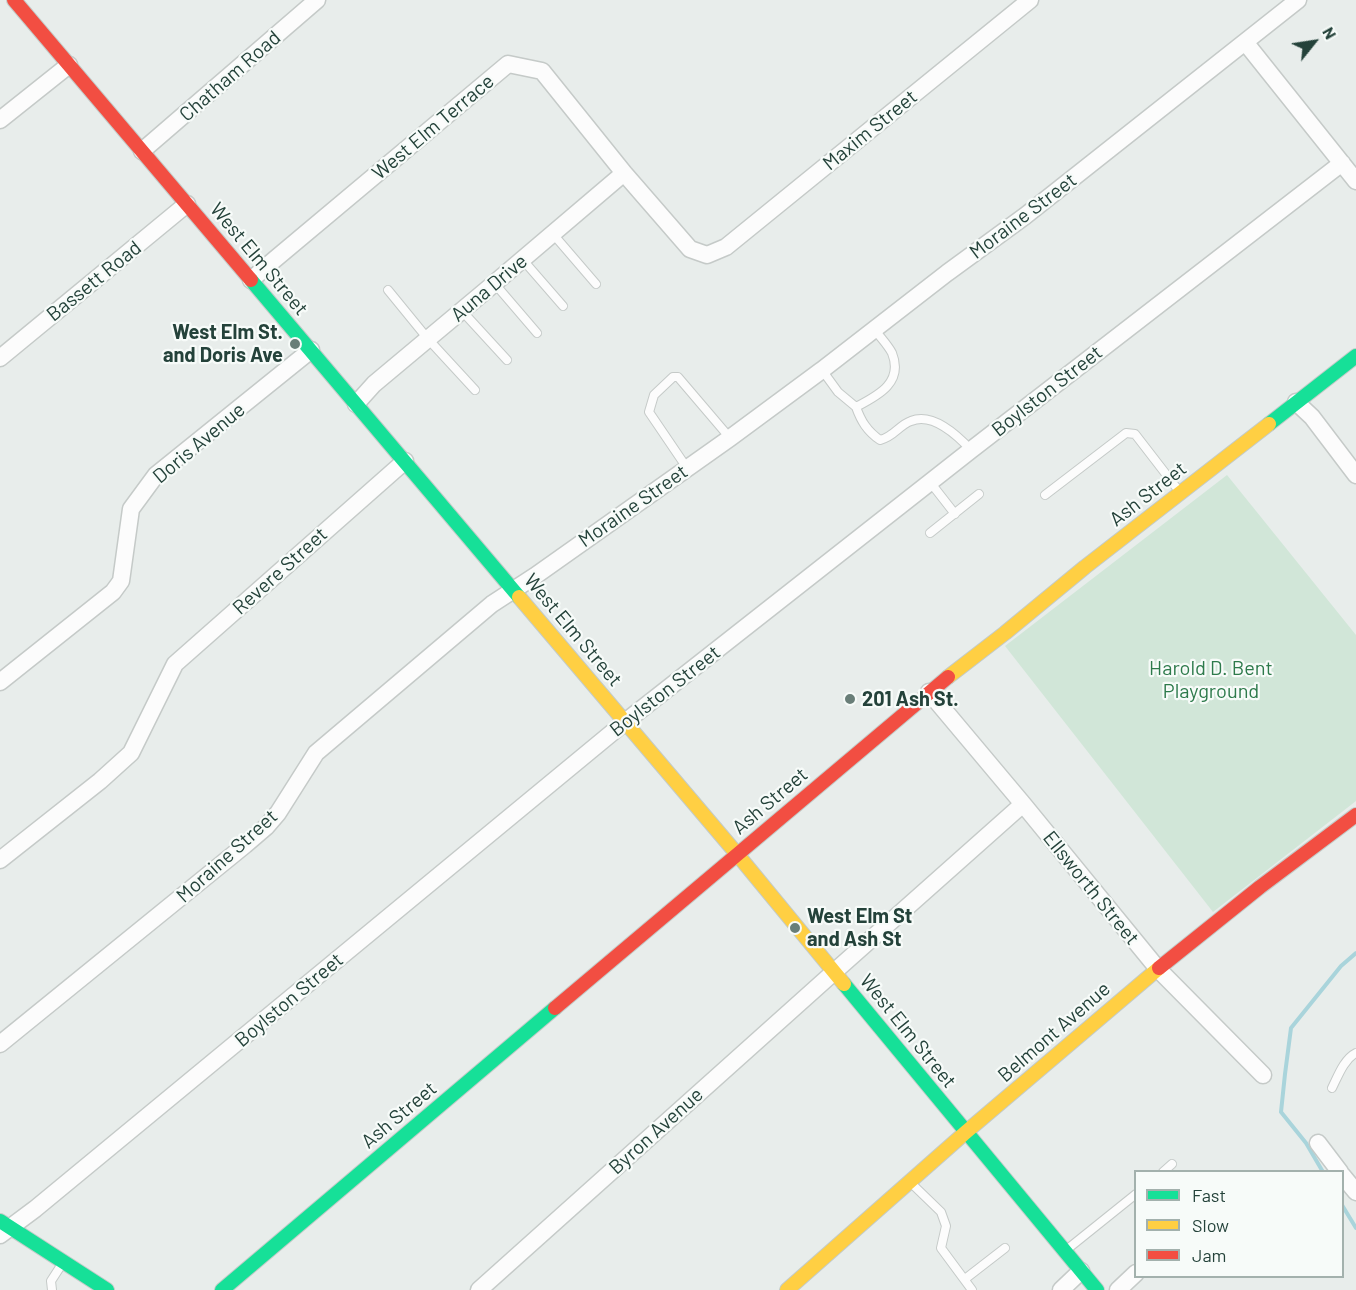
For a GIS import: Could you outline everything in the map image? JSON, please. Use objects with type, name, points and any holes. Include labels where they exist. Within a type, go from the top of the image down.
[{"type":"street","name":"West Elm Street","points":[[14,0],[737,854],[1097,1290]]},
{"type":"street","name":"Chatham Road","points":[[142,152],[317,0]]},
{"type":"street","name":"Maxim Street","points":[[707,255],[726,247],[1030,0]]},
{"type":"street","name":"Moraine Street","points":[[0,1044],[245,845],[278,813],[316,753],[492,603],[535,576],[822,370],[1025,216],[1298,0]]},
{"type":"street","points":[[1245,42],[1356,181]]},
{"type":"street","name":"West Elm Terrace","points":[[251,280],[508,64],[542,71],[624,173],[690,249],[707,255]]},
{"type":"street","points":[[0,120],[69,65]]},
{"type":"street","name":"Boylston Street","points":[[3,1228],[36,1209],[626,722],[930,482],[1342,163]]},
{"type":"street","name":"Auna Drive","points":[[356,404],[374,384],[624,173]]},
{"type":"street","name":"Bassett Road","points":[[0,358],[187,204]]},
{"type":"street","name":"Doris Avenue","points":[[0,682],[113,592],[121,581],[131,508],[156,475],[311,350]]},
{"type":"street","name":"Ash Street","points":[[222,1290],[929,692],[1084,567],[1356,356]]},
{"type":"street","points":[[1296,402],[1312,417],[1356,475]]},
{"type":"street","name":"Revere Street","points":[[0,860],[100,781],[131,753],[176,664],[405,461]]},
{"type":"street","name":"Ellsworth Street","points":[[929,692],[1158,969],[1263,1075]]},
{"type":"street","name":"Byron Avenue","points":[[479,1290],[1023,804]]},
{"type":"street","name":"Belmont Avenue","points":[[787,1290],[966,1132],[1158,969],[1260,887],[1356,815]]},
{"type":"street","points":[[1318,1143],[1339,1170]]},
{"type":"street","points":[[1344,1177],[1356,1192]]},
{"type":"street","points":[[3,1228],[107,1290]]},
{"type":"street","points":[[1060,1290],[1081,1271]]},
{"type":"street","points":[[1118,1290],[1134,1275]]},
{"type":"lane","points":[[553,234],[596,284]]},
{"type":"lane","points":[[523,260],[563,306]]},
{"type":"lane","points":[[495,284],[537,333]]},
{"type":"lane","points":[[388,290],[428,339],[475,390]]},
{"type":"lane","points":[[462,311],[507,360]]},
{"type":"lane","points":[[856,407],[880,394],[891,383],[895,368],[892,353],[874,330]]},
{"type":"lane","points":[[822,370],[838,392],[856,407],[870,433],[880,440],[888,438],[911,421],[926,418],[946,428],[971,450]]},
{"type":"lane","points":[[687,468],[649,412],[654,394],[673,377],[678,377],[730,438]]},
{"type":"lane","points":[[1045,495],[1126,433],[1135,434],[1180,493]]},
{"type":"lane","points":[[930,482],[955,514]]},
{"type":"lane","points":[[930,533],[979,494]]},
{"type":"lane","points":[[1332,1088],[1342,1068],[1356,1053]]},
{"type":"lane","points":[[1164,1170],[1172,1164]]},
{"type":"lane","points":[[910,1182],[941,1212],[946,1226],[941,1248],[972,1290]]},
{"type":"lane","points":[[1065,1251],[1134,1196]]},
{"type":"lane","points":[[965,1280],[1005,1248]]},
{"type":"lane","points":[[52,1290],[53,1275],[63,1262]]},
{"type":"green space","name":"Harold D. Bent Playground","points":[[1227,475],[1356,635],[1356,801],[1213,912],[1005,646]]},
{"type":"waterway","points":[[1322,1170],[1306,1143],[1281,1112],[1291,1028],[1341,966],[1356,953]]},
{"type":"waterway","points":[[1344,1208],[1356,1228]]},
{"type":"traffic: fast","points":[[251,280],[519,597]]},
{"type":"traffic: fast","points":[[1269,424],[1356,356]]},
{"type":"traffic: fast","points":[[844,984],[1097,1290]]},
{"type":"traffic: fast","points":[[222,1290],[555,1008]]},
{"type":"traffic: fast","points":[[0,1221],[107,1290]]},
{"type":"traffic: slow","points":[[948,677],[1269,424]]},
{"type":"traffic: slow","points":[[519,597],[844,984]]},
{"type":"traffic: slow","points":[[787,1290],[966,1132],[1159,968]]},
{"type":"traffic: jam","points":[[14,0],[251,280]]},
{"type":"traffic: jam","points":[[555,1008],[948,677]]},
{"type":"traffic: jam","points":[[1159,968],[1260,887],[1356,815]]},
{"type":"place","name":"West Elm St. and Doris Ave","points":[[295,344]]},
{"type":"place","name":"201 Ash St.","points":[[850,699]]},
{"type":"place","name":"West Elm St and Ash St","points":[[795,928]]}]
